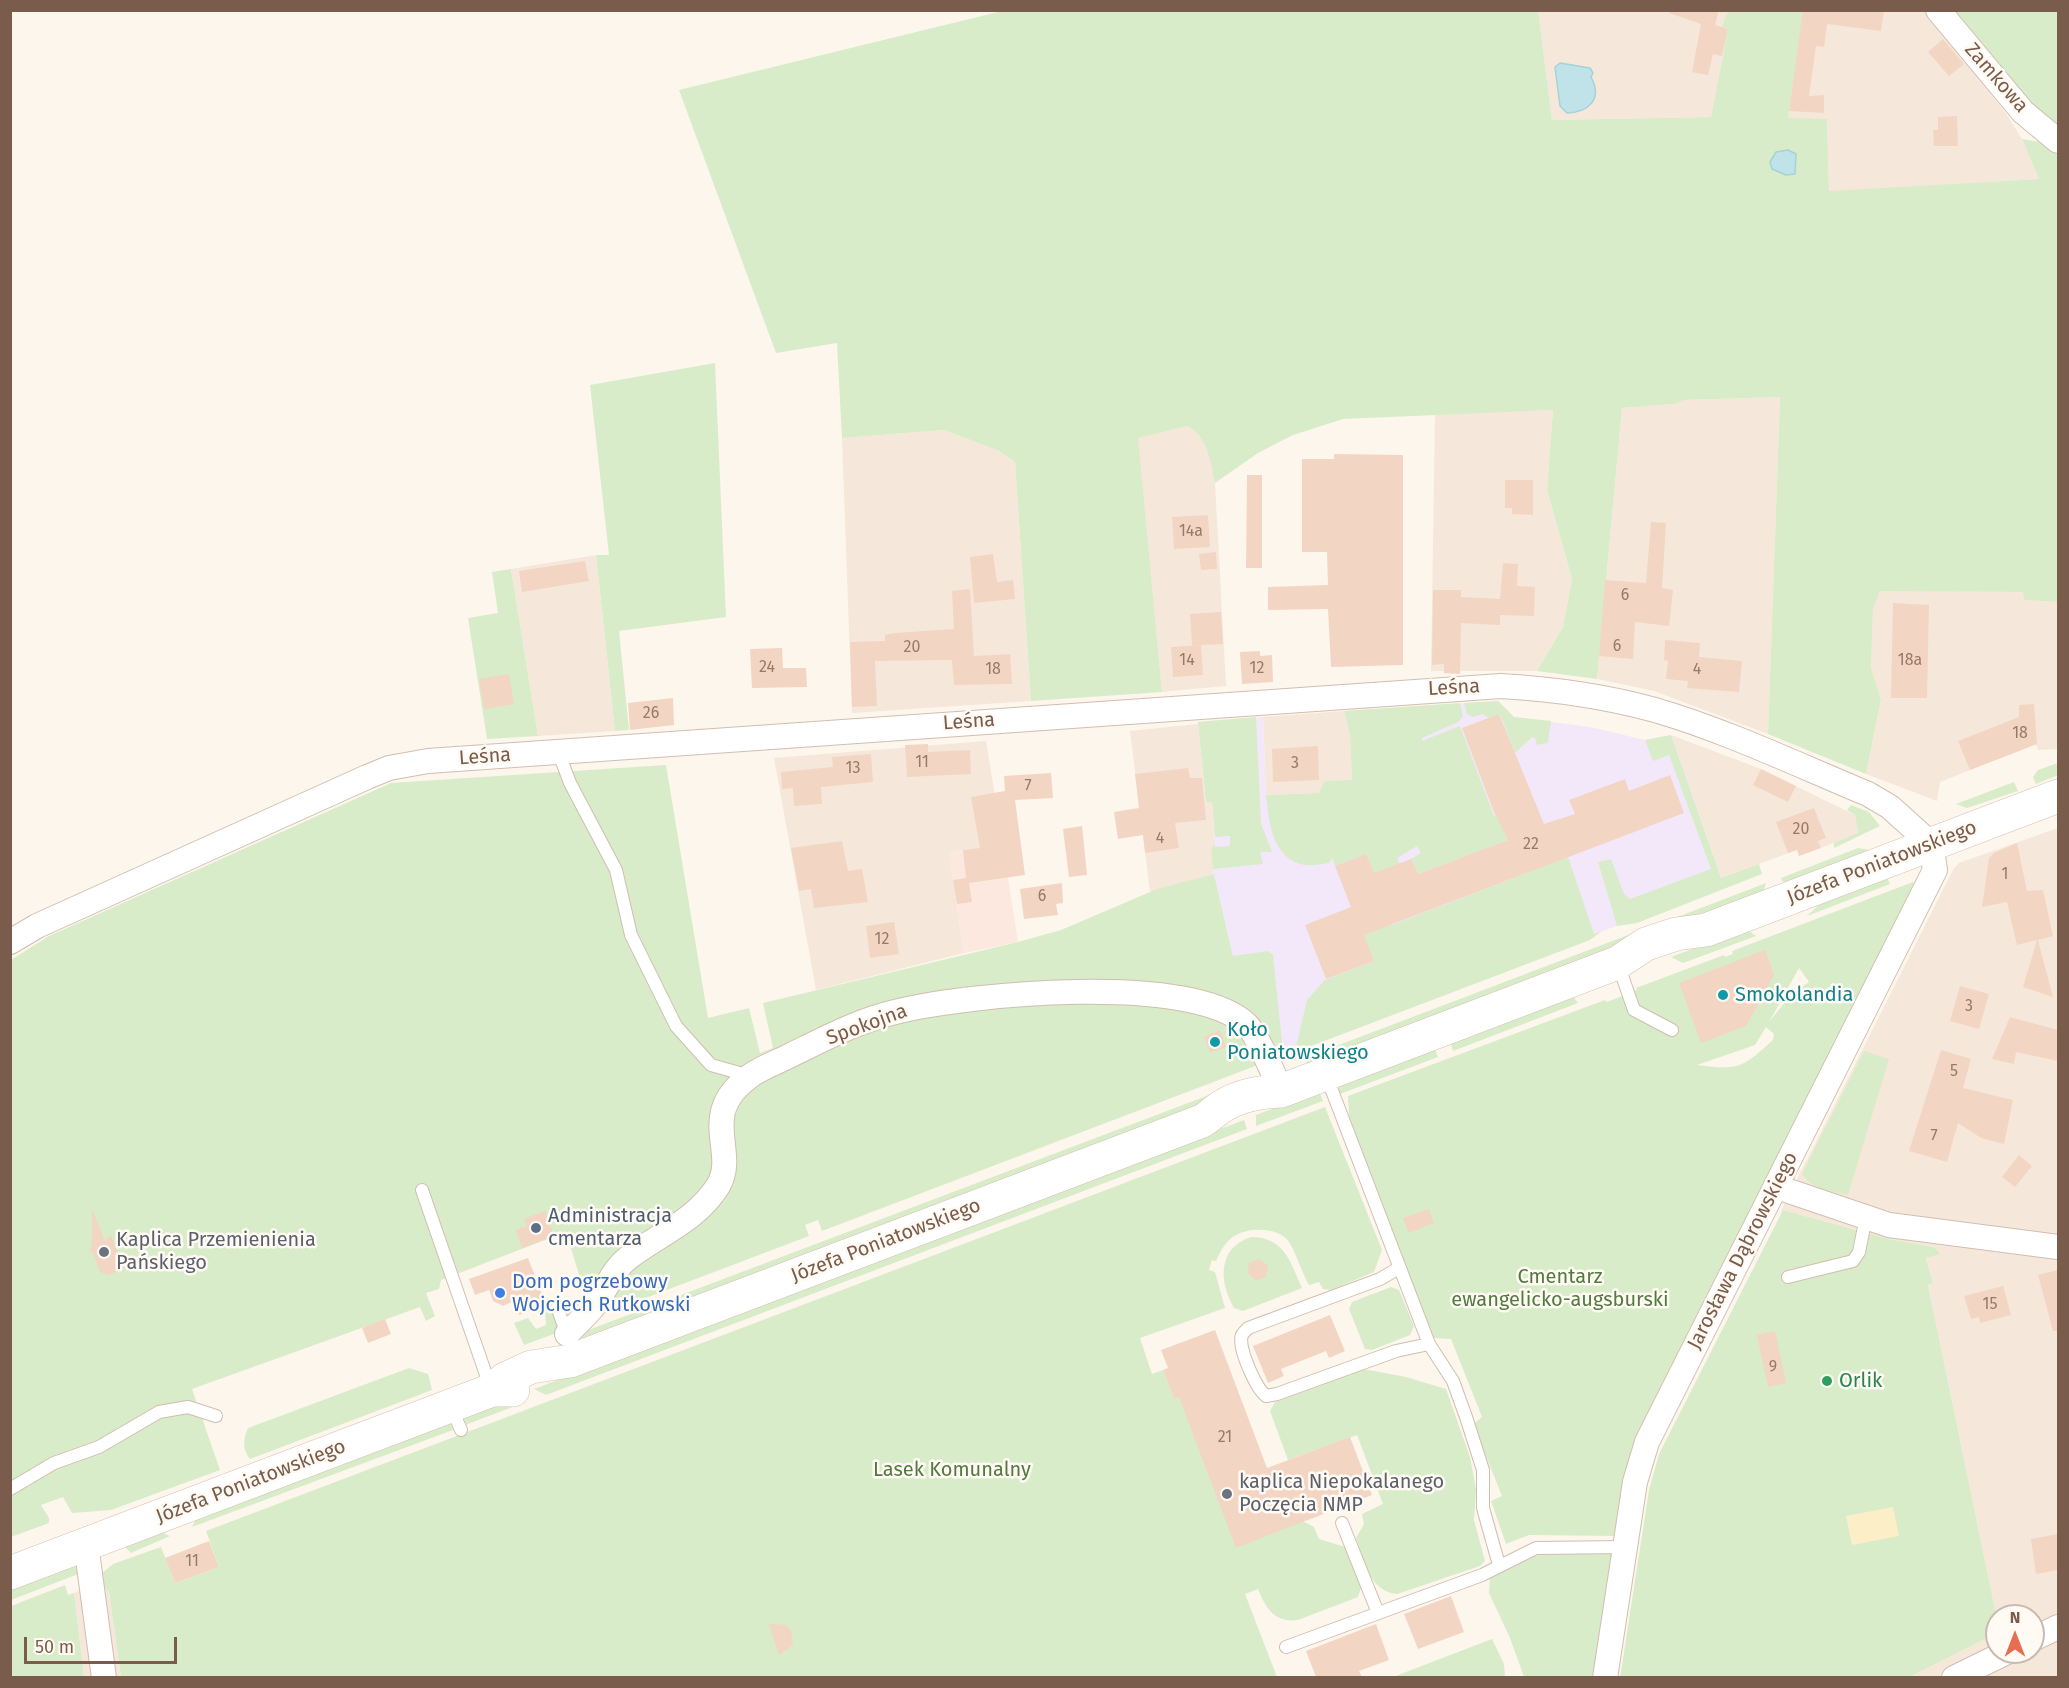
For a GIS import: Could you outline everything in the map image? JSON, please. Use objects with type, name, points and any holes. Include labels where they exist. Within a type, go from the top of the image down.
[{"type":"street","name":"Zamkowa","points":[[1938,10],[2023,112],[2058,141]]},
{"type":"street","name":"Leśna","points":[[10,942],[37,926],[389,768],[428,761],[1501,686],[1578,693],[1655,710],[1695,724],[1868,794],[1890,807],[1931,844]]},
{"type":"street","name":"Józefa Poniatowskiego","points":[[10,1573],[86,1544],[456,1418],[513,1374],[571,1351],[1202,1121],[1247,1113],[1265,1105],[1281,1091],[1617,963],[1646,944],[1676,934],[1706,930],[2058,796]]},
{"type":"street","name":"Jarosława Dąbrowskiego","points":[[1605,1677],[1635,1482],[1647,1442],[1935,870],[1931,844]]},
{"type":"street","name":"Spokojna","points":[[571,1351],[612,1275],[627,1259],[668,1234],[707,1200],[720,1183],[723,1160],[720,1130],[724,1102],[750,1076],[857,1024],[891,1012],[987,998],[1074,990],[1137,993],[1214,1006],[1247,1025],[1281,1091]]},
{"type":"street","points":[[1777,1187],[1889,1225],[2058,1247]]},
{"type":"street","points":[[86,1544],[104,1677]]},
{"type":"street","points":[[1954,1677],[1985,1662]]},
{"type":"lane","points":[[558,751],[570,783],[616,870],[631,935],[676,1026],[711,1065],[750,1076]]},
{"type":"lane","points":[[1617,963],[1634,1010],[1672,1030]]},
{"type":"lane","points":[[1325,1074],[1430,1344],[1453,1381],[1483,1470],[1483,1508],[1499,1565]]},
{"type":"lane","points":[[422,1190],[492,1390]]},
{"type":"lane","points":[[1788,1277],[1853,1261],[1859,1252],[1866,1217]]},
{"type":"lane","points":[[1400,1268],[1380,1279],[1248,1328],[1242,1336],[1241,1347],[1259,1390],[1266,1395],[1277,1394],[1396,1351],[1430,1344]]},
{"type":"lane","points":[[557,1307],[571,1351]]},
{"type":"lane","points":[[10,1489],[54,1463],[99,1447],[159,1413],[188,1407],[216,1416]]},
{"type":"lane","points":[[1342,1523],[1378,1613]]},
{"type":"lane","points":[[1286,1647],[1482,1575],[1536,1548],[1625,1547]]},
{"type":"shaded area","points":[[1538,11],[1728,11],[1723,27],[1728,29],[1711,117],[1552,120]]},
{"type":"shaded area","points":[[1804,11],[1923,11],[1932,17],[2005,112],[2022,139],[2039,179],[1829,192],[1827,119],[1788,119]]},
{"type":"shaded area","points":[[1780,397],[1768,734],[1654,691],[1597,679],[1622,408],[1675,404],[1684,400]]},
{"type":"shaded area","points":[[1553,410],[1547,490],[1572,579],[1563,627],[1537,671],[1431,671],[1435,414]]},
{"type":"shaded area","points":[[1188,426],[1198,432],[1207,445],[1215,483],[1226,686],[1162,692],[1137,438]]},
{"type":"shaded area","points":[[944,430],[999,451],[1015,462],[1031,701],[852,713],[842,438]]},
{"type":"shaded area","points":[[596,555],[615,731],[538,736],[511,569]]},
{"type":"shaded area","points":[[1880,590],[2024,592],[2024,600],[2058,602],[2058,749],[2038,750],[2036,744],[1940,782],[1937,801],[1866,774],[1881,701],[1871,668],[1873,610]]},
{"type":"shaded area","points":[[1498,701],[1514,717],[1590,727],[1645,740],[1671,735],[1724,885],[1273,1056],[1235,964],[1214,874],[1211,850],[1215,843],[1212,802],[1206,802],[1198,722],[1263,717],[1266,795],[1319,793],[1324,781],[1352,780],[1350,735],[1344,711]]},
{"type":"shaded area","points":[[1344,711],[1350,735],[1352,781],[1324,781],[1319,793],[1266,795],[1263,717]]},
{"type":"shaded area","points":[[1198,724],[1206,802],[1212,802],[1215,843],[1211,850],[1214,874],[1150,892],[1130,731]]},
{"type":"shaded area","points":[[1671,735],[1761,769],[1855,815],[1858,834],[1799,856],[1797,850],[1721,878]]},
{"type":"shaded area","points":[[986,741],[1003,845],[949,852],[964,953],[816,990],[774,758]]},
{"type":"shaded area","points":[[2058,828],[2058,1677],[1910,1677],[1985,1639],[1985,1664],[2045,1664],[2045,1604],[1994,1604],[1928,1285],[1933,1283],[1926,1257],[1939,1254],[1929,1246],[1889,1239],[1783,1210],[1780,1213],[1954,868],[1959,863]]},
{"type":"shaded area","points":[[1003,845],[1018,942],[964,953],[949,852]]},
{"type":"shaded area","points":[[101,1578],[102,1585],[109,1592],[121,1677],[84,1677],[74,1593]]},
{"type":"green space","points":[[1538,10],[1552,120],[1711,117],[1728,29],[1722,27],[1728,11],[1804,11],[1788,118],[1827,119],[1829,191],[2039,179],[2022,139],[2039,142],[2058,151],[2058,602],[2024,600],[2023,592],[1880,591],[1873,610],[1871,668],[1881,700],[1866,774],[1768,734],[1780,397],[1684,400],[1675,404],[1622,408],[1597,679],[1537,671],[1563,627],[1572,579],[1547,490],[1553,410],[1343,419],[1293,435],[1258,453],[1215,483],[1204,444],[1195,431],[1188,426],[1138,438],[1162,692],[1031,701],[1015,462],[999,451],[944,430],[842,438],[837,343],[776,353],[679,90],[1002,11]]},
{"type":"green space","points":[[1947,11],[2058,11],[2058,135]]},
{"type":"green space","points":[[715,363],[726,617],[619,631],[629,730],[615,731],[596,555],[609,555],[590,385]]},
{"type":"green space","points":[[511,569],[538,736],[487,739],[468,618],[498,613],[492,572]]},
{"type":"green space","points":[[1498,701],[1514,717],[1551,721],[1548,743],[1537,745],[1535,738],[1532,737],[1515,753],[1500,714],[1488,718],[1483,714],[1473,717],[1467,714],[1464,703]]},
{"type":"green space","points":[[1460,703],[1463,716],[1458,722],[1422,738],[1422,741],[1460,726],[1494,816],[1503,812],[1513,838],[1418,874],[1411,859],[1421,853],[1417,846],[1397,858],[1402,870],[1379,888],[1366,854],[1335,866],[1332,858],[1329,863],[1305,865],[1285,856],[1274,838],[1266,795],[1319,793],[1324,781],[1352,780],[1350,735],[1344,711]]},
{"type":"green space","points":[[1256,717],[1261,824],[1272,852],[1260,852],[1263,864],[1213,869],[1211,850],[1215,843],[1215,847],[1230,846],[1230,836],[1215,837],[1212,802],[1206,802],[1198,722]]},
{"type":"green space","points":[[1671,735],[1721,878],[1759,864],[1762,874],[1637,923],[1617,926],[1598,862],[1611,859],[1624,894],[1630,899],[1711,869],[1669,755],[1653,761],[1645,740]]},
{"type":"green space","points":[[2058,763],[2058,775],[2036,784],[2033,777],[2038,770]]},
{"type":"green space","points":[[666,765],[708,1018],[749,1008],[760,1053],[773,1048],[763,1003],[1061,930],[1157,889],[1214,874],[1233,956],[1268,951],[1273,955],[1283,1052],[1258,1065],[822,1231],[818,1220],[805,1225],[809,1236],[577,1324],[567,1304],[586,1297],[566,1232],[441,1280],[439,1289],[426,1293],[435,1316],[426,1321],[420,1307],[192,1389],[220,1470],[111,1510],[72,1513],[63,1497],[41,1505],[49,1518],[49,1523],[11,1537],[11,960],[49,936],[391,783]]},
{"type":"green space","points":[[2014,782],[2018,791],[1967,808],[1956,804]]},
{"type":"green space","points":[[1851,805],[1869,812],[1880,826],[1834,848],[1834,843],[1858,833],[1855,815],[1847,810]]},
{"type":"green space","points":[[1858,848],[1874,851],[1789,883],[1782,881],[1781,878]]},
{"type":"green space","points":[[1568,857],[1594,934],[1602,931],[1590,940],[1298,1051],[1296,1047],[1307,1000],[1325,980],[1374,961],[1356,916],[1392,925]]},
{"type":"green space","points":[[1886,876],[1890,884],[1807,916],[1824,900]]},
{"type":"green space","name":"Cmentarz ewangelicko-augsburski","points":[[1913,882],[1915,886],[1645,1426],[1618,1536],[1529,1535],[1506,1544],[1491,1501],[1502,1496],[1473,1424],[1482,1417],[1451,1339],[1434,1338],[1350,1133],[1348,1096],[1605,1000],[1607,1002],[1637,990],[1636,988],[1724,955],[1725,957],[1733,954],[1732,951]],"holes":[[[1799,968],[1809,982],[1790,996],[1769,1022]],[[1766,1027],[1774,1034],[1773,1040],[1746,1062],[1731,1067],[1697,1065],[1755,1045]]]},
{"type":"green space","points":[[1766,883],[1763,894],[1662,932],[1667,921]]},
{"type":"green space","points":[[1742,930],[1749,931],[1756,936],[1683,963],[1671,957]]},
{"type":"green space","points":[[1636,932],[1648,937],[1310,1065],[1302,1059]]},
{"type":"green space","points":[[1573,996],[1578,1003],[1453,1051],[1450,1041]]},
{"type":"green space","points":[[1434,1047],[1438,1057],[1340,1094],[1338,1091],[1341,1083]]},
{"type":"green space","points":[[1864,1051],[1889,1059],[1848,1195],[1816,1186],[1802,1174]]},
{"type":"green space","points":[[1225,1089],[1232,1095],[586,1341],[578,1334]]},
{"type":"green space","points":[[1319,1091],[1323,1101],[1256,1126],[1256,1115]]},
{"type":"green space","name":"Lasek Komunalny","points":[[1325,1107],[1382,1250],[1374,1272],[1331,1290],[1323,1289],[1319,1282],[1309,1285],[1292,1247],[1284,1237],[1264,1230],[1242,1232],[1226,1243],[1216,1261],[1212,1260],[1209,1270],[1215,1272],[1225,1308],[1140,1338],[1152,1374],[1163,1370],[1174,1398],[1179,1397],[1297,1518],[1314,1527],[1319,1539],[1345,1547],[1361,1588],[1358,1597],[1298,1620],[1290,1620],[1277,1617],[1272,1613],[1264,1603],[1258,1589],[1245,1594],[1277,1677],[121,1677],[109,1592],[102,1585],[101,1574],[113,1564],[161,1547],[175,1583],[219,1567],[206,1531]]},
{"type":"green space","points":[[1244,1120],[1247,1129],[546,1395],[534,1389]]},
{"type":"green space","points":[[1783,1210],[1889,1239],[1935,1248],[1940,1254],[1926,1258],[1933,1283],[1928,1285],[1994,1604],[1985,1604],[1985,1639],[1910,1677],[1620,1678],[1649,1490],[1659,1454]]},
{"type":"green space","points":[[1251,1237],[1271,1241],[1284,1252],[1302,1288],[1243,1311],[1234,1308],[1229,1298],[1224,1267],[1232,1249]]},
{"type":"green space","points":[[1391,1287],[1399,1290],[1414,1326],[1410,1335],[1372,1350],[1365,1349],[1349,1309],[1352,1302]]},
{"type":"green space","points":[[554,1309],[562,1331],[524,1345],[514,1323],[528,1318],[536,1329],[546,1325],[545,1312]]},
{"type":"green space","points":[[409,1368],[428,1374],[432,1390],[250,1459],[247,1455],[244,1444],[248,1428]]},
{"type":"green space","points":[[1363,1369],[1406,1377],[1446,1389],[1470,1457],[1476,1489],[1474,1520],[1485,1561],[1480,1566],[1397,1594],[1388,1592],[1380,1587],[1369,1574],[1356,1538],[1364,1524],[1362,1514],[1383,1504],[1357,1435],[1288,1460],[1270,1411],[1275,1402]]},
{"type":"green space","points":[[517,1396],[518,1405],[465,1425],[464,1417]]},
{"type":"green space","points":[[450,1423],[453,1430],[192,1527],[197,1517]]},
{"type":"green space","points":[[159,1531],[170,1536],[131,1553],[123,1545]]},
{"type":"green space","points":[[1558,1552],[1615,1554],[1596,1677],[1524,1677],[1510,1638],[1489,1593],[1490,1577],[1534,1556]]},
{"type":"green space","points":[[74,1566],[81,1573],[11,1600],[11,1587]]},
{"type":"green space","points":[[65,1585],[68,1595],[74,1593],[84,1677],[19,1678],[11,1675],[11,1606]]},
{"type":"green space","points":[[1492,1639],[1504,1664],[1505,1677],[1393,1677]]},
{"type":"sand","points":[[1893,1507],[1899,1536],[1852,1545],[1846,1516]]},
{"type":"water","points":[[1560,63],[1590,68],[1593,73],[1591,77],[1595,92],[1594,98],[1592,103],[1582,110],[1567,113],[1560,106],[1555,67]]},
{"type":"water","points":[[1788,150],[1796,154],[1795,174],[1786,175],[1772,169],[1770,162],[1776,152]]},
{"type":"building","points":[[1669,10],[1719,10],[1715,25],[1728,29],[1722,56],[1713,54],[1708,75],[1692,72],[1701,24],[1669,13]]},
{"type":"building","points":[[1803,10],[1884,10],[1881,31],[1827,24],[1824,47],[1816,46],[1809,96],[1824,95],[1824,113],[1789,111]]},
{"type":"building","points":[[1943,39],[1964,64],[1949,76],[1928,52]]},
{"type":"building","points":[[1957,116],[1958,146],[1934,146],[1933,130],[1938,130],[1938,117]]},
{"type":"building","points":[[1334,454],[1403,455],[1403,665],[1331,667],[1328,609],[1268,610],[1268,587],[1328,585],[1327,552],[1302,552],[1302,459],[1334,459]]},
{"type":"building","points":[[1247,475],[1262,475],[1262,568],[1246,568]]},
{"type":"building","points":[[1505,480],[1533,480],[1533,515],[1512,514],[1512,508],[1505,508]]},
{"type":"building","points":[[1208,515],[1210,547],[1174,549],[1172,517]]},
{"type":"building","points":[[1651,522],[1666,523],[1662,588],[1673,590],[1669,626],[1635,622],[1633,659],[1599,656],[1605,580],[1646,583]]},
{"type":"building","points":[[1216,552],[1217,569],[1201,570],[1199,554]]},
{"type":"building","points":[[993,554],[997,582],[1013,580],[1015,599],[974,603],[970,557]]},
{"type":"building","points":[[585,561],[589,581],[522,592],[519,571]]},
{"type":"building","points":[[1503,563],[1518,564],[1517,586],[1535,587],[1534,616],[1500,615],[1500,625],[1461,623],[1460,674],[1444,673],[1444,664],[1432,665],[1433,590],[1461,590],[1461,597],[1500,599]]},
{"type":"building","points":[[970,589],[974,656],[1010,654],[1012,684],[954,685],[952,660],[875,661],[877,706],[852,707],[850,642],[885,641],[885,635],[895,633],[954,629],[952,591]]},
{"type":"building","points":[[1893,603],[1929,605],[1927,698],[1891,698]]},
{"type":"building","points":[[1221,612],[1223,644],[1201,645],[1203,675],[1173,677],[1171,647],[1199,645],[1192,645],[1190,614]]},
{"type":"building","points":[[1665,640],[1700,643],[1699,657],[1742,661],[1739,692],[1687,688],[1688,681],[1666,679],[1668,661],[1664,660]]},
{"type":"building","points":[[782,648],[783,668],[806,668],[807,687],[752,688],[750,649]]},
{"type":"building","points":[[1260,651],[1260,656],[1272,655],[1273,682],[1242,684],[1240,652]]},
{"type":"building","points":[[509,674],[514,704],[484,709],[479,679]]},
{"type":"building","points":[[673,698],[674,725],[630,730],[628,703]]},
{"type":"building","points":[[2034,704],[2037,744],[1970,770],[1958,741],[2019,717],[2019,705]]},
{"type":"building","points":[[1499,714],[1544,824],[1575,814],[1569,800],[1625,779],[1629,791],[1670,775],[1684,813],[1364,935],[1374,961],[1326,979],[1305,925],[1351,907],[1335,866],[1366,854],[1374,873],[1411,859],[1418,874],[1508,840],[1494,812],[1462,728]]},
{"type":"building","points":[[928,744],[928,752],[970,750],[971,774],[907,777],[905,745]]},
{"type":"building","points":[[1318,746],[1319,780],[1273,782],[1272,749]]},
{"type":"building","points":[[871,754],[873,782],[821,787],[822,804],[794,806],[793,788],[782,789],[781,772],[833,767],[832,757]]},
{"type":"building","points":[[1188,768],[1190,778],[1202,778],[1206,820],[1175,823],[1179,848],[1145,853],[1143,835],[1118,839],[1114,812],[1139,808],[1135,774]]},
{"type":"building","points":[[1761,769],[1796,786],[1788,802],[1753,785]]},
{"type":"building","points":[[1051,773],[1053,798],[1015,800],[1025,875],[969,883],[972,902],[957,904],[953,880],[966,878],[963,850],[980,848],[971,797],[1005,791],[1004,776]]},
{"type":"building","points":[[1814,808],[1826,838],[1818,841],[1821,848],[1799,856],[1797,850],[1788,853],[1776,822]]},
{"type":"building","points":[[1082,826],[1087,875],[1069,877],[1063,829]]},
{"type":"building","points":[[842,841],[848,871],[862,869],[868,902],[814,908],[811,889],[799,891],[791,848]]},
{"type":"building","points":[[2017,843],[2027,891],[2043,890],[2053,936],[2038,940],[2053,997],[2023,987],[2037,940],[2017,945],[2007,902],[1982,907],[1989,858],[1994,853]]},
{"type":"building","points":[[1062,883],[1063,903],[1056,904],[1058,915],[1024,919],[1020,889]]},
{"type":"building","points":[[894,922],[899,954],[870,958],[866,926]]},
{"type":"building","name":"Smokolandia","points":[[1765,950],[1774,975],[1746,1026],[1701,1043],[1679,983]]},
{"type":"building","points":[[1960,986],[1989,994],[1979,1029],[1950,1021]]},
{"type":"building","points":[[2010,1017],[2058,1030],[2058,1061],[2016,1052],[2014,1064],[1992,1059]]},
{"type":"building","name":"Koło Poniatowskiego","points":[[1220,1030],[1226,1047],[1210,1053],[1204,1037]]},
{"type":"building","points":[[1941,1050],[1971,1059],[1963,1088],[2013,1100],[2004,1144],[1981,1138],[1958,1123],[1947,1162],[1909,1151]]},
{"type":"building","points":[[2019,1155],[2032,1166],[2015,1187],[2002,1177]]},
{"type":"building","name":"Kaplica Przemienienia Pańskiego","points":[[92,1209],[105,1241],[111,1235],[124,1269],[108,1275],[100,1272],[93,1253],[89,1251],[92,1245]]},
{"type":"building","points":[[1429,1209],[1434,1223],[1409,1233],[1403,1218]]},
{"type":"building","name":"Administracja cmentarza","points":[[545,1211],[554,1236],[522,1248],[516,1230],[527,1226],[524,1219]]},
{"type":"building","points":[[528,1258],[546,1305],[519,1315],[514,1301],[503,1306],[493,1301],[489,1290],[475,1295],[469,1279]]},
{"type":"building","points":[[1259,1259],[1268,1266],[1266,1277],[1256,1281],[1248,1273],[1249,1263]]},
{"type":"building","points":[[2058,1270],[2058,1331],[2053,1331],[2038,1275]]},
{"type":"building","points":[[2003,1286],[2011,1315],[1980,1323],[1979,1317],[1971,1319],[1964,1296]]},
{"type":"building","points":[[1330,1315],[1345,1351],[1329,1358],[1326,1351],[1281,1369],[1284,1376],[1268,1383],[1253,1346]]},
{"type":"building","points":[[385,1319],[391,1334],[368,1343],[362,1328]]},
{"type":"building","points":[[1215,1330],[1267,1468],[1350,1437],[1372,1495],[1236,1548],[1179,1397],[1174,1399],[1163,1370],[1168,1368],[1161,1350]]},
{"type":"building","points":[[1775,1331],[1786,1383],[1768,1387],[1757,1335]]},
{"type":"building","points":[[2058,1534],[2058,1570],[2036,1574],[2031,1539]]},
{"type":"building","points":[[209,1541],[219,1567],[175,1583],[165,1558]]},
{"type":"building","points":[[1451,1596],[1464,1632],[1418,1649],[1404,1614]]},
{"type":"building","points":[[769,1624],[786,1625],[791,1630],[793,1645],[779,1655]]},
{"type":"building","points":[[1376,1624],[1389,1660],[1359,1671],[1362,1677],[1316,1677],[1306,1651]]},
{"type":"place","name":"Smokolandia","points":[[1723,995]]},
{"type":"place","name":"Koło Poniatowskiego","points":[[1215,1042]]},
{"type":"place","name":"Administracja cmentarza","points":[[536,1228]]},
{"type":"place","name":"Kaplica Przemienienia Pańskiego","points":[[104,1252]]},
{"type":"place","name":"Dom pogrzebowy Wojciech Rutkowski","points":[[500,1293]]},
{"type":"place","name":"Orlik","points":[[1827,1381]]},
{"type":"place","name":"kaplica Niepokalanego Poczęcia NMP","points":[[1227,1494]]}]
